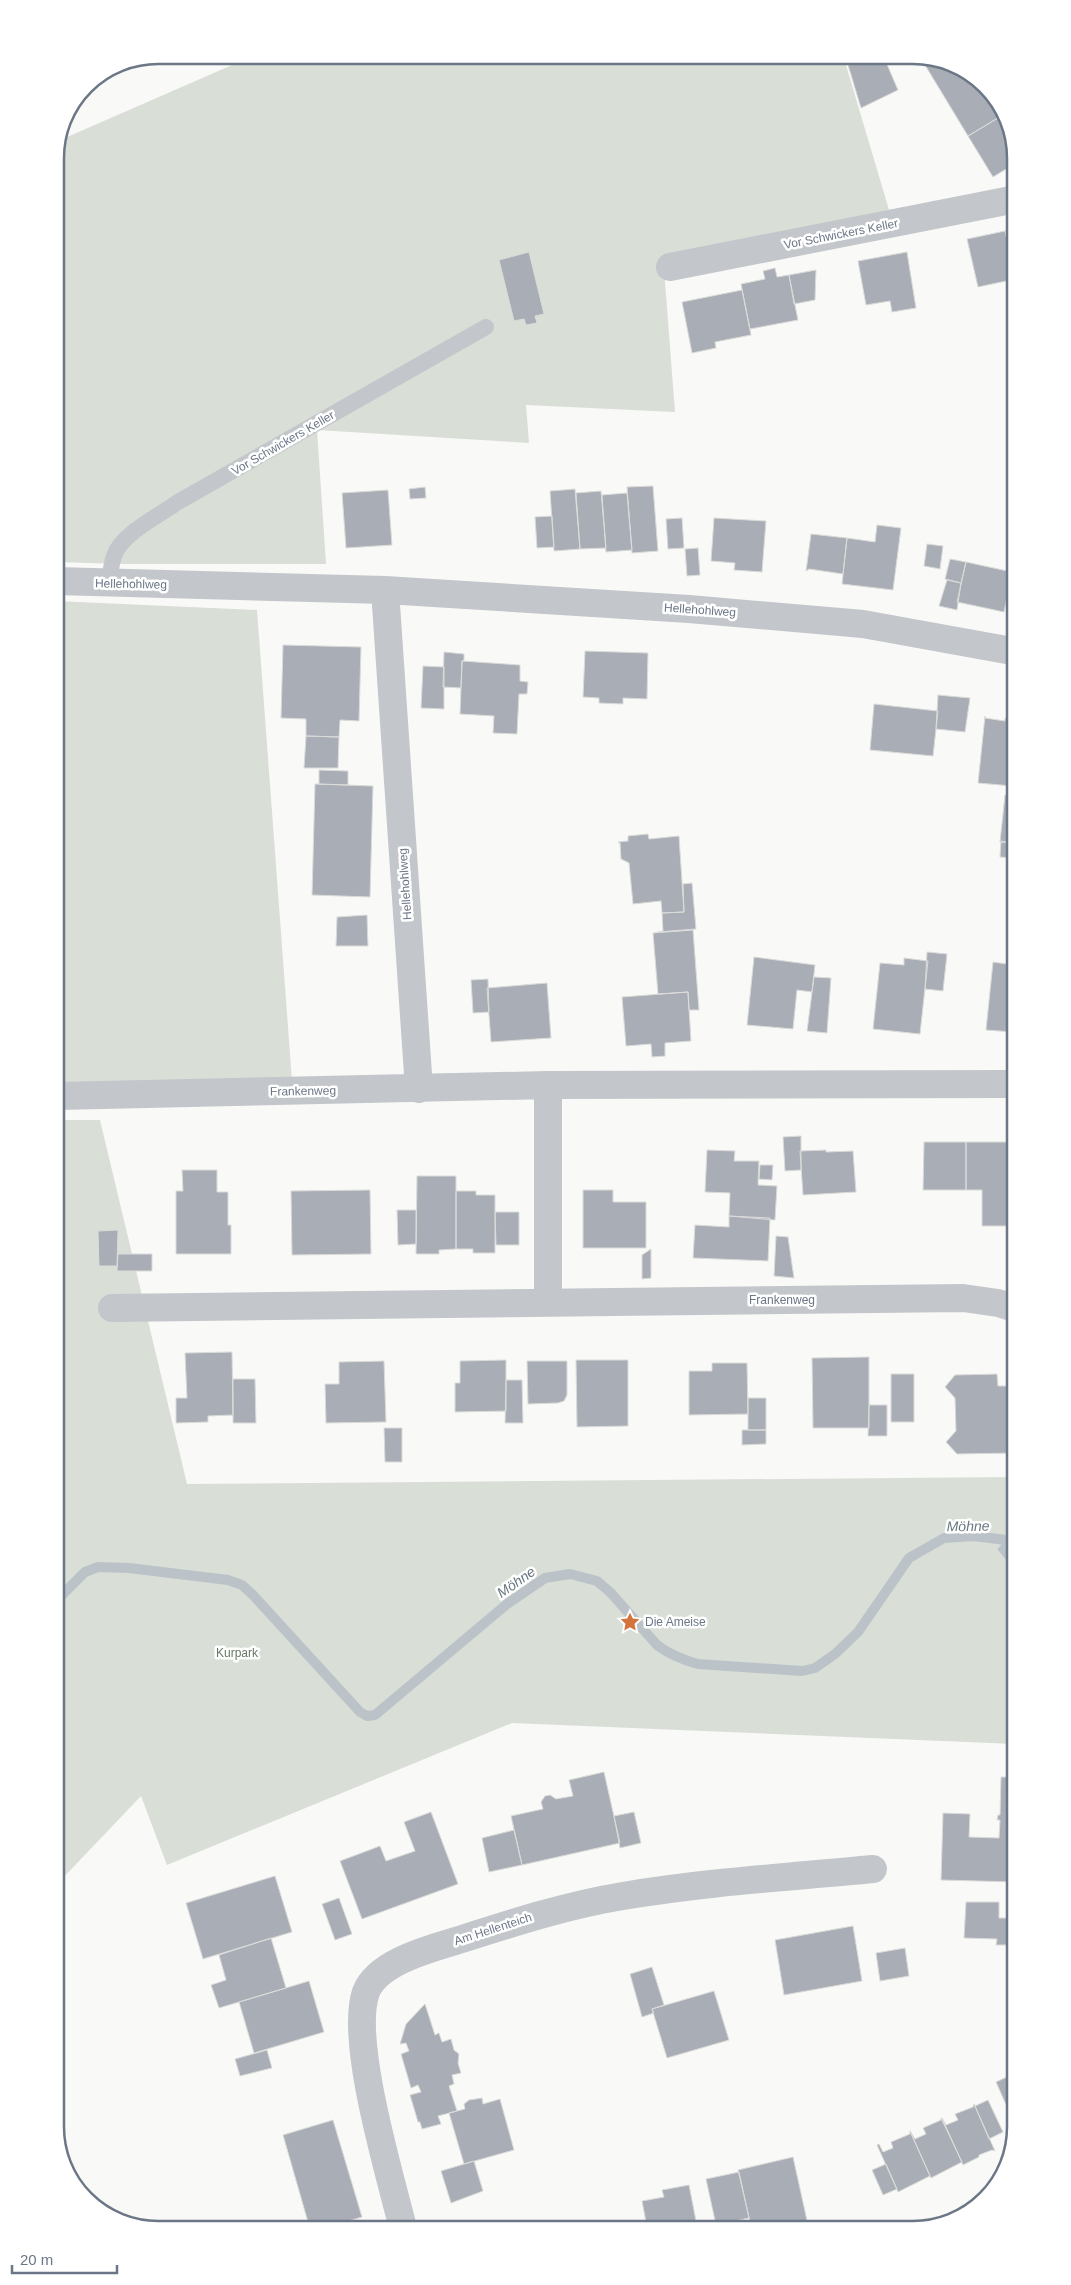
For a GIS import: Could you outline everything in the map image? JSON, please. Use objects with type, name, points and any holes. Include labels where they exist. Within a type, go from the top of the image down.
[{"type":"street","name":"Vor Schwickers Keller","points":[[670,268],[1007,201]]},
{"type":"street","name":"Hellehohlweg","points":[[64,582],[385,590],[785,616],[863,624],[1007,650]]},
{"type":"street","name":"Hellehohlweg","points":[[385,590],[419,1089]]},
{"type":"street","name":"Frankenweg","points":[[64,1096],[548,1085],[1007,1084]]},
{"type":"street","points":[[548,1085],[548,1302]]},
{"type":"street","name":"Frankenweg","points":[[112,1308],[963,1298],[1007,1306]]},
{"type":"street","name":"Am Hellenteich","points":[[401,2221],[369,2086],[361,2024],[367,1991],[384,1970],[440,1946],[541,1914],[585,1903],[678,1888],[874,1869]]},
{"type":"lane","name":"Vor Schwickers Keller","points":[[109,583],[114,556],[118,548],[137,530],[178,502],[486,327]]},
{"type":"green space","points":[[234,64],[846,64],[889,210],[663,256],[675,412],[526,405],[529,443],[317,430],[326,564],[64,562],[64,152],[66,137]]},
{"type":"green space","points":[[64,601],[257,610],[292,1081],[64,1086]]},
{"type":"green space","name":"Kurpark","points":[[64,1120],[100,1120],[187,1484],[1007,1477],[1007,1538],[997,1549],[1007,1561],[1007,1744],[512,1723],[167,1865],[141,1796],[64,1877]]},
{"type":"shaded area","points":[[1007,1538],[1007,1561],[997,1549]]},
{"type":"building","points":[[848,64],[887,64],[898,90],[861,108]]},
{"type":"building","points":[[925,65],[943,69],[960,76],[980,91],[995,111],[998,118],[968,136]]},
{"type":"building","points":[[998,118],[1005,140],[1007,168],[993,177],[968,136]]},
{"type":"building","points":[[1005,231],[1007,240],[1007,281],[978,287],[967,239]]},
{"type":"building","points":[[529,252],[544,314],[535,316],[537,323],[526,325],[524,319],[514,321],[499,260]]},
{"type":"building","points":[[907,252],[916,308],[892,312],[890,301],[866,305],[858,261]]},
{"type":"building","points":[[775,268],[777,277],[789,275],[798,320],[750,329],[741,284],[765,279],[763,271]]},
{"type":"building","points":[[816,270],[815,300],[794,304],[789,275]]},
{"type":"building","points":[[742,290],[751,335],[715,342],[716,348],[692,353],[682,302]]},
{"type":"building","points":[[653,486],[658,551],[632,553],[627,487]]},
{"type":"building","points":[[425,487],[426,498],[410,499],[409,489]]},
{"type":"building","points":[[575,489],[580,549],[554,551],[550,491]]},
{"type":"building","points":[[388,490],[392,545],[346,548],[342,493]]},
{"type":"building","points":[[601,491],[606,548],[580,549],[576,493]]},
{"type":"building","points":[[627,493],[632,550],[606,552],[602,495]]},
{"type":"building","points":[[552,516],[554,547],[537,548],[535,517]]},
{"type":"building","points":[[682,518],[684,548],[668,549],[666,519]]},
{"type":"building","points":[[714,518],[766,521],[762,572],[734,570],[735,563],[711,561]]},
{"type":"building","points":[[877,525],[901,528],[893,590],[842,584],[847,538],[875,542]]},
{"type":"building","points":[[811,534],[847,538],[843,574],[809,569],[806,571]]},
{"type":"building","points":[[927,544],[943,546],[940,569],[924,566]]},
{"type":"building","points":[[698,548],[700,575],[687,576],[685,549]]},
{"type":"building","points":[[950,559],[966,562],[961,583],[945,579]]},
{"type":"building","points":[[966,562],[1007,571],[1007,597],[1004,612],[957,602]]},
{"type":"building","points":[[947,580],[961,583],[957,610],[939,606]]},
{"type":"building","points":[[283,645],[361,647],[359,721],[340,720],[339,737],[306,736],[306,719],[281,718]]},
{"type":"building","points":[[585,651],[648,653],[647,699],[623,698],[623,704],[599,703],[599,698],[583,697]]},
{"type":"building","points":[[444,652],[464,654],[461,688],[443,687]]},
{"type":"building","points":[[462,661],[520,665],[520,681],[528,682],[527,694],[519,694],[517,734],[493,733],[494,716],[460,714]]},
{"type":"building","points":[[423,666],[444,667],[444,709],[421,708]]},
{"type":"building","points":[[938,695],[970,698],[965,732],[936,729]]},
{"type":"building","points":[[874,704],[938,711],[933,756],[870,750]]},
{"type":"building","points":[[985,716],[985,718],[1005,721],[1005,718],[1007,718],[1007,786],[978,783]]},
{"type":"building","points":[[306,736],[339,737],[338,768],[304,768]]},
{"type":"building","points":[[319,770],[348,771],[348,785],[319,784]]},
{"type":"building","points":[[315,784],[373,786],[370,897],[312,895]]},
{"type":"building","points":[[1005,795],[1007,795],[1007,843],[1000,842]]},
{"type":"building","points":[[648,834],[649,839],[679,836],[684,912],[662,913],[661,901],[633,904],[629,863],[621,859],[620,843],[618,842],[628,841],[628,836]]},
{"type":"building","points":[[1001,841],[1007,842],[1007,858],[1000,857]]},
{"type":"building","points":[[692,883],[696,929],[658,932],[663,931],[662,913],[684,912],[683,884]]},
{"type":"building","points":[[367,915],[368,946],[336,946],[337,917]]},
{"type":"building","points":[[693,930],[699,1010],[689,1010],[688,992],[658,994],[653,933]]},
{"type":"building","points":[[927,952],[947,954],[943,991],[925,989]]},
{"type":"building","points":[[754,957],[815,965],[812,992],[797,990],[793,1029],[747,1025]]},
{"type":"building","points":[[904,958],[928,961],[920,1034],[873,1029],[880,963],[904,965]]},
{"type":"building","points":[[993,962],[1007,964],[1007,1032],[986,1030]]},
{"type":"building","points":[[814,977],[831,978],[827,1033],[807,1031]]},
{"type":"building","points":[[488,979],[489,1012],[473,1013],[471,980]]},
{"type":"building","points":[[547,983],[551,1038],[491,1042],[487,988]]},
{"type":"building","points":[[688,992],[691,1041],[665,1043],[665,1056],[652,1057],[651,1044],[626,1046],[622,997]]},
{"type":"building","points":[[801,1136],[801,1170],[785,1171],[783,1137]]},
{"type":"building","points":[[924,1142],[966,1142],[966,1190],[923,1190]]},
{"type":"building","points":[[966,1142],[1007,1142],[1007,1226],[982,1226],[982,1190],[966,1190]]},
{"type":"building","points":[[707,1150],[735,1151],[734,1161],[759,1161],[758,1185],[777,1186],[775,1220],[729,1216],[730,1193],[705,1192]]},
{"type":"building","points":[[826,1150],[826,1152],[853,1151],[856,1192],[803,1195],[800,1151]]},
{"type":"building","points":[[760,1165],[773,1165],[772,1180],[759,1179]]},
{"type":"building","points":[[182,1170],[217,1170],[217,1192],[228,1192],[228,1225],[231,1225],[231,1254],[176,1254],[176,1191],[183,1191]]},
{"type":"building","points":[[417,1176],[456,1176],[456,1249],[439,1250],[439,1254],[416,1254]]},
{"type":"building","points":[[370,1190],[371,1254],[292,1255],[291,1191]]},
{"type":"building","points":[[583,1190],[613,1190],[613,1202],[646,1202],[646,1248],[583,1248]]},
{"type":"building","points":[[456,1191],[476,1191],[476,1195],[495,1195],[495,1253],[473,1253],[473,1249],[456,1249]]},
{"type":"building","points":[[397,1210],[416,1210],[416,1244],[398,1245]]},
{"type":"building","points":[[495,1212],[519,1212],[519,1245],[496,1245]]},
{"type":"building","points":[[729,1216],[770,1218],[768,1261],[693,1258],[695,1225],[729,1227]]},
{"type":"building","points":[[118,1230],[117,1266],[99,1266],[98,1231]]},
{"type":"building","points":[[776,1236],[788,1237],[794,1278],[774,1276]]},
{"type":"building","points":[[651,1249],[651,1278],[642,1279],[642,1255]]},
{"type":"building","points":[[118,1254],[152,1254],[152,1271],[117,1271]]},
{"type":"building","points":[[232,1352],[233,1415],[208,1416],[208,1422],[176,1423],[176,1398],[187,1398],[185,1353]]},
{"type":"building","points":[[869,1357],[869,1428],[813,1428],[812,1358]]},
{"type":"building","points":[[506,1360],[506,1411],[455,1412],[455,1383],[460,1383],[460,1361]]},
{"type":"building","points":[[576,1360],[628,1360],[628,1426],[577,1427]]},
{"type":"building","points":[[384,1361],[386,1422],[326,1423],[325,1384],[339,1384],[339,1362]]},
{"type":"building","points":[[527,1361],[567,1361],[567,1395],[564,1401],[528,1404]]},
{"type":"building","points":[[712,1363],[747,1363],[748,1414],[689,1415],[689,1371],[712,1371]]},
{"type":"building","points":[[891,1374],[914,1374],[914,1422],[891,1422]]},
{"type":"building","points":[[997,1374],[998,1386],[1007,1386],[1007,1453],[957,1454],[946,1442],[956,1431],[955,1398],[945,1387],[955,1375]]},
{"type":"building","points":[[233,1379],[255,1379],[256,1423],[233,1423]]},
{"type":"building","points":[[506,1380],[522,1380],[523,1423],[505,1423]]},
{"type":"building","points":[[748,1398],[766,1398],[766,1430],[748,1430]]},
{"type":"building","points":[[869,1405],[887,1405],[887,1436],[868,1436]]},
{"type":"building","points":[[384,1428],[402,1428],[402,1462],[385,1462]]},
{"type":"building","points":[[742,1430],[766,1430],[766,1444],[742,1445]]},
{"type":"building","points":[[604,1772],[620,1843],[522,1865],[511,1816],[543,1809],[541,1802],[545,1796],[550,1795],[556,1799],[573,1796],[569,1780]]},
{"type":"building","points":[[1001,1777],[1007,1777],[1007,1882],[941,1880],[943,1813],[970,1814],[969,1837],[999,1838],[1000,1820],[997,1820],[998,1815],[1000,1815]]},
{"type":"building","points":[[431,1812],[458,1884],[362,1919],[340,1861],[380,1846],[386,1861],[415,1851],[404,1822]]},
{"type":"building","points":[[634,1812],[641,1843],[620,1848],[614,1816]]},
{"type":"building","points":[[514,1830],[522,1865],[489,1872],[482,1838]]},
{"type":"building","points":[[275,1876],[292,1932],[203,1959],[186,1903]]},
{"type":"building","points":[[339,1898],[352,1934],[335,1940],[322,1904]]},
{"type":"building","points":[[966,1902],[999,1902],[999,1918],[1007,1918],[1007,1945],[996,1945],[997,1939],[964,1938]]},
{"type":"building","points":[[853,1926],[862,1981],[784,1995],[775,1940]]},
{"type":"building","points":[[271,1938],[286,1988],[219,2008],[211,1985],[226,1980],[219,1955]]},
{"type":"building","points":[[905,1948],[909,1976],[880,1981],[876,1953]]},
{"type":"building","points":[[652,1967],[664,2005],[652,2009],[654,2013],[642,2017],[630,1974]]},
{"type":"building","points":[[309,1981],[324,2032],[254,2053],[239,2002]]},
{"type":"building","points":[[714,1991],[729,2040],[667,2058],[652,2009]]},
{"type":"building","points":[[425,2004],[435,2035],[439,2033],[442,2042],[451,2039],[454,2050],[459,2054],[458,2063],[461,2073],[452,2075],[454,2084],[449,2086],[457,2111],[438,2116],[441,2124],[422,2129],[410,2095],[421,2092],[418,2085],[411,2088],[401,2054],[409,2051],[406,2043],[400,2044],[406,2024]]},
{"type":"building","points":[[267,2050],[272,2068],[240,2076],[235,2059]]},
{"type":"building","points":[[1007,2077],[1007,2107],[996,2082]]},
{"type":"building","points":[[482,2098],[483,2104],[500,2099],[514,2150],[464,2164],[449,2113],[465,2109],[464,2104],[469,2100]]},
{"type":"building","points":[[988,2100],[1003,2132],[989,2139],[975,2106]]},
{"type":"building","points":[[974,2104],[995,2151],[992,2150],[979,2155],[979,2157],[963,2165],[942,2118],[946,2125],[958,2120],[955,2114],[973,2107]]},
{"type":"building","points":[[941,2118],[962,2162],[931,2178],[910,2131],[915,2139],[926,2134],[923,2128],[941,2120]]},
{"type":"building","points":[[333,2120],[362,2217],[348,2221],[308,2221],[283,2135]]},
{"type":"building","points":[[910,2131],[930,2176],[898,2192],[877,2145],[879,2144],[883,2152],[893,2148],[891,2142],[910,2134]]},
{"type":"building","points":[[793,2157],[807,2221],[750,2221],[738,2170]]},
{"type":"building","points":[[474,2161],[483,2191],[451,2203],[441,2171]]},
{"type":"building","points":[[886,2164],[897,2189],[883,2195],[872,2170]]},
{"type":"building","points":[[739,2172],[749,2218],[735,2221],[715,2221],[706,2179]]},
{"type":"building","points":[[689,2185],[696,2221],[646,2221],[642,2201],[664,2197],[662,2190]]},
{"type":"waterway","name":"Möhne","points":[[64,1593],[85,1572],[98,1567],[129,1568],[228,1580],[242,1585],[360,1712],[367,1716],[375,1715],[507,1604],[545,1578],[570,1574],[597,1581],[611,1593],[657,1645],[682,1659],[698,1664],[802,1671],[815,1668],[835,1654],[858,1632],[909,1558],[944,1538],[973,1536],[1006,1540]]},
{"type":"place","name":"Die Ameise","points":[[630,1622]]}]
